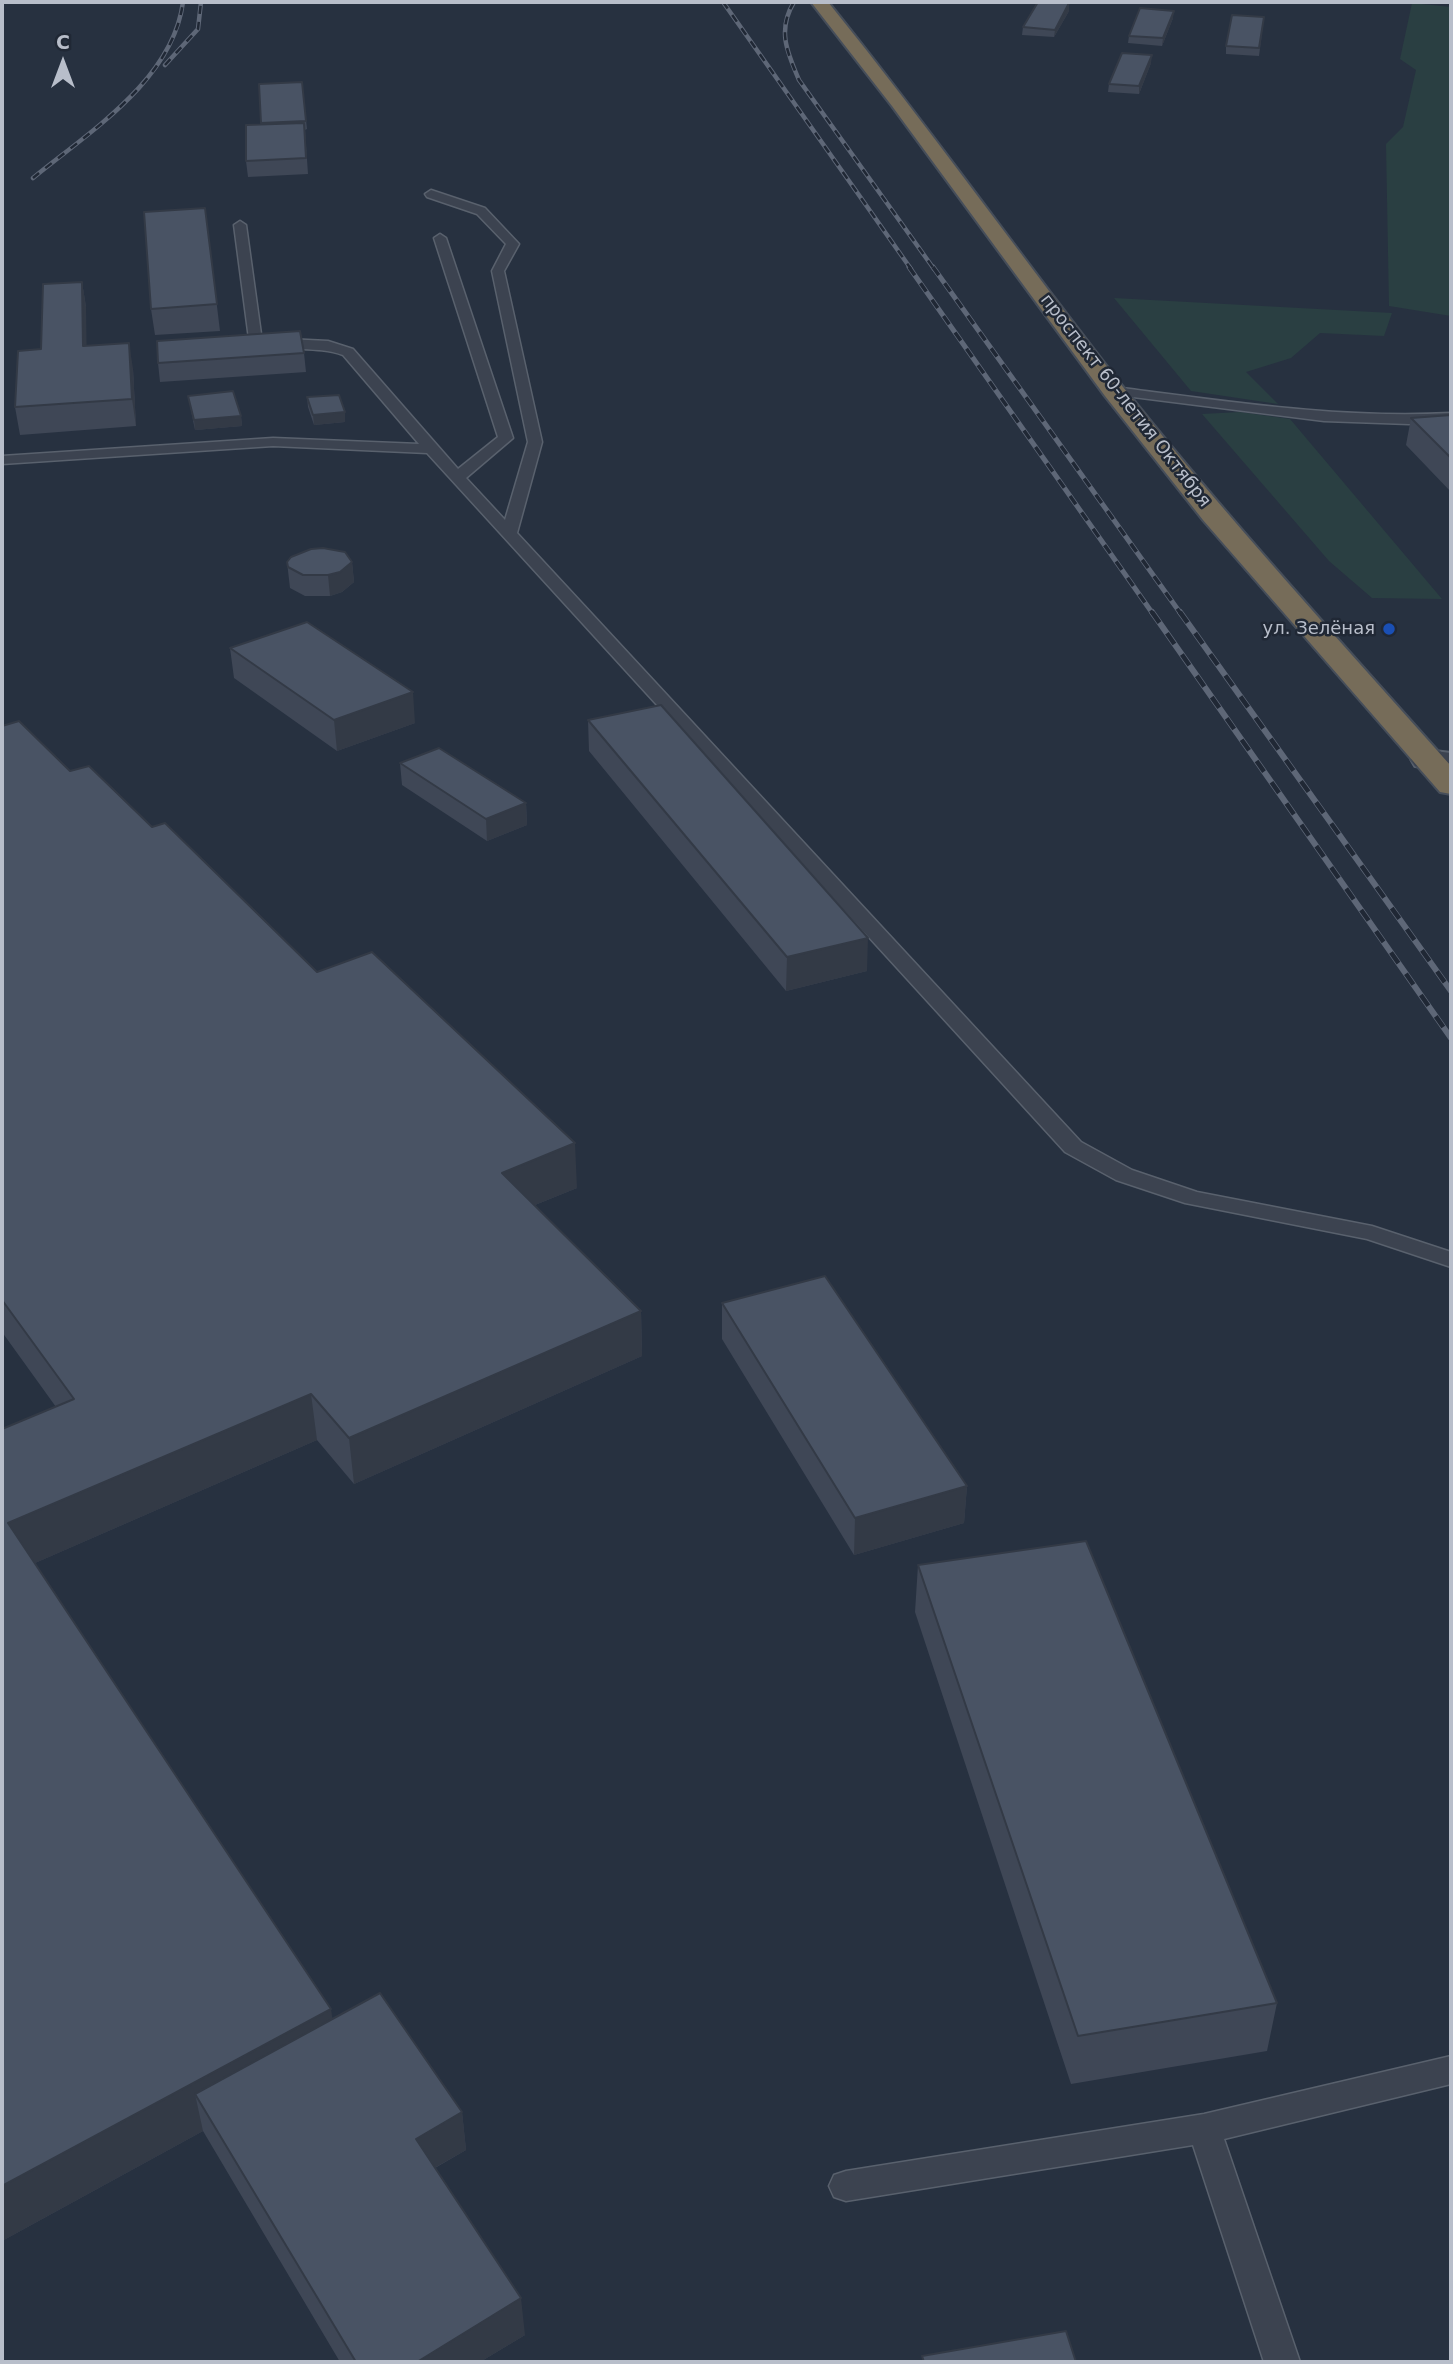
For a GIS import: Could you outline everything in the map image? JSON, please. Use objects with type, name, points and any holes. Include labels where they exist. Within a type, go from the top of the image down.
[{"type":"highway","name":"проспект 60-летия Октября","points":[[819,2],[899,102],[1114,391],[1212,514],[1439,760],[1451,785]]},
{"type":"lane","points":[[430,194],[481,211],[513,244],[498,271],[535,442],[509,534]]},
{"type":"lane","points":[[240,225],[254,336],[264,342],[328,345],[348,352],[431,449],[1073,1147],[1124,1175],[1193,1198],[1372,1233],[1451,1260]]},
{"type":"lane","points":[[440,238],[506,438],[457,477]]},
{"type":"lane","points":[[1114,391],[1329,417],[1414,421],[1451,417]]},
{"type":"lane","points":[[2,460],[273,442],[431,449]]},
{"type":"lane","points":[[846,2186],[1204,2129],[1451,2070]]},
{"type":"lane","points":[[1204,2129],[1282,2362]]},
{"type":"green space","points":[[1412,3],[1451,7],[1451,316],[1389,306],[1386,144],[1403,127],[1416,70],[1400,59]]},
{"type":"green space","points":[[1114,298],[1392,313],[1384,336],[1320,333],[1291,358],[1246,372],[1278,404],[1191,391]]},
{"type":"green space","points":[[1240,412],[1290,419],[1442,599],[1372,598],[1329,561],[1202,414]]},
{"type":"building","points":[[1038,2],[1069,3],[1055,30],[1023,27]]},
{"type":"building","points":[[1140,8],[1174,11],[1163,38],[1129,36]]},
{"type":"building","points":[[1232,15],[1264,17],[1259,48],[1226,46]]},
{"type":"building","points":[[1122,53],[1152,55],[1139,86],[1109,84]]},
{"type":"building","points":[[302,82],[306,121],[261,123],[259,84]]},
{"type":"building","points":[[304,123],[306,158],[246,161],[246,125]]},
{"type":"building","points":[[205,208],[217,304],[151,309],[144,212]]},
{"type":"building","points":[[82,282],[83,346],[129,343],[132,399],[15,407],[18,351],[41,349],[43,284]]},
{"type":"building","points":[[300,331],[304,353],[158,363],[157,341]]},
{"type":"building","points":[[233,391],[241,416],[194,420],[188,396]]},
{"type":"building","points":[[339,395],[345,412],[313,415],[307,397]]},
{"type":"building","points":[[1451,415],[1451,458],[1411,418]]},
{"type":"building","points":[[311,549],[345,552],[352,562],[340,572],[328,575],[303,575],[288,567],[287,562],[291,557]]},
{"type":"building","points":[[307,622],[413,692],[334,720],[230,648]]},
{"type":"building","points":[[661,705],[868,938],[787,957],[588,720]]},
{"type":"building","points":[[19,721],[70,771],[89,766],[152,827],[165,823],[317,972],[372,952],[575,1143],[502,1173],[641,1311],[349,1438],[311,1394],[8,1523],[331,2009],[2,2186],[2,1429],[74,1399],[2,1300],[2,726]]},
{"type":"building","points":[[439,748],[526,803],[486,819],[400,763]]},
{"type":"building","points":[[825,1276],[967,1486],[855,1518],[722,1303]]},
{"type":"building","points":[[1086,1541],[1277,2003],[1078,2036],[918,1565]]},
{"type":"building","points":[[380,1993],[462,2112],[416,2139],[521,2298],[417,2362],[356,2362],[195,2094]]},
{"type":"building","points":[[1066,2331],[1076,2362],[924,2362],[922,2356]]},
{"type":"railway","points":[[33,178],[102,123],[146,80],[163,56],[176,30],[183,2]]},
{"type":"railway","points":[[165,65],[198,29],[201,2]]},
{"type":"railway","points":[[723,2],[911,269]]},
{"type":"railway","points":[[794,2],[785,32],[788,50],[799,80],[934,269]]},
{"type":"railway","points":[[909,267],[1153,614]]},
{"type":"railway","points":[[933,267],[1181,614]]},
{"type":"railway","points":[[1152,612],[1451,1038]]},
{"type":"railway","points":[[1180,612],[1451,991]]},
{"type":"place","name":"ул. Зелёная","points":[[1389,629]]}]
